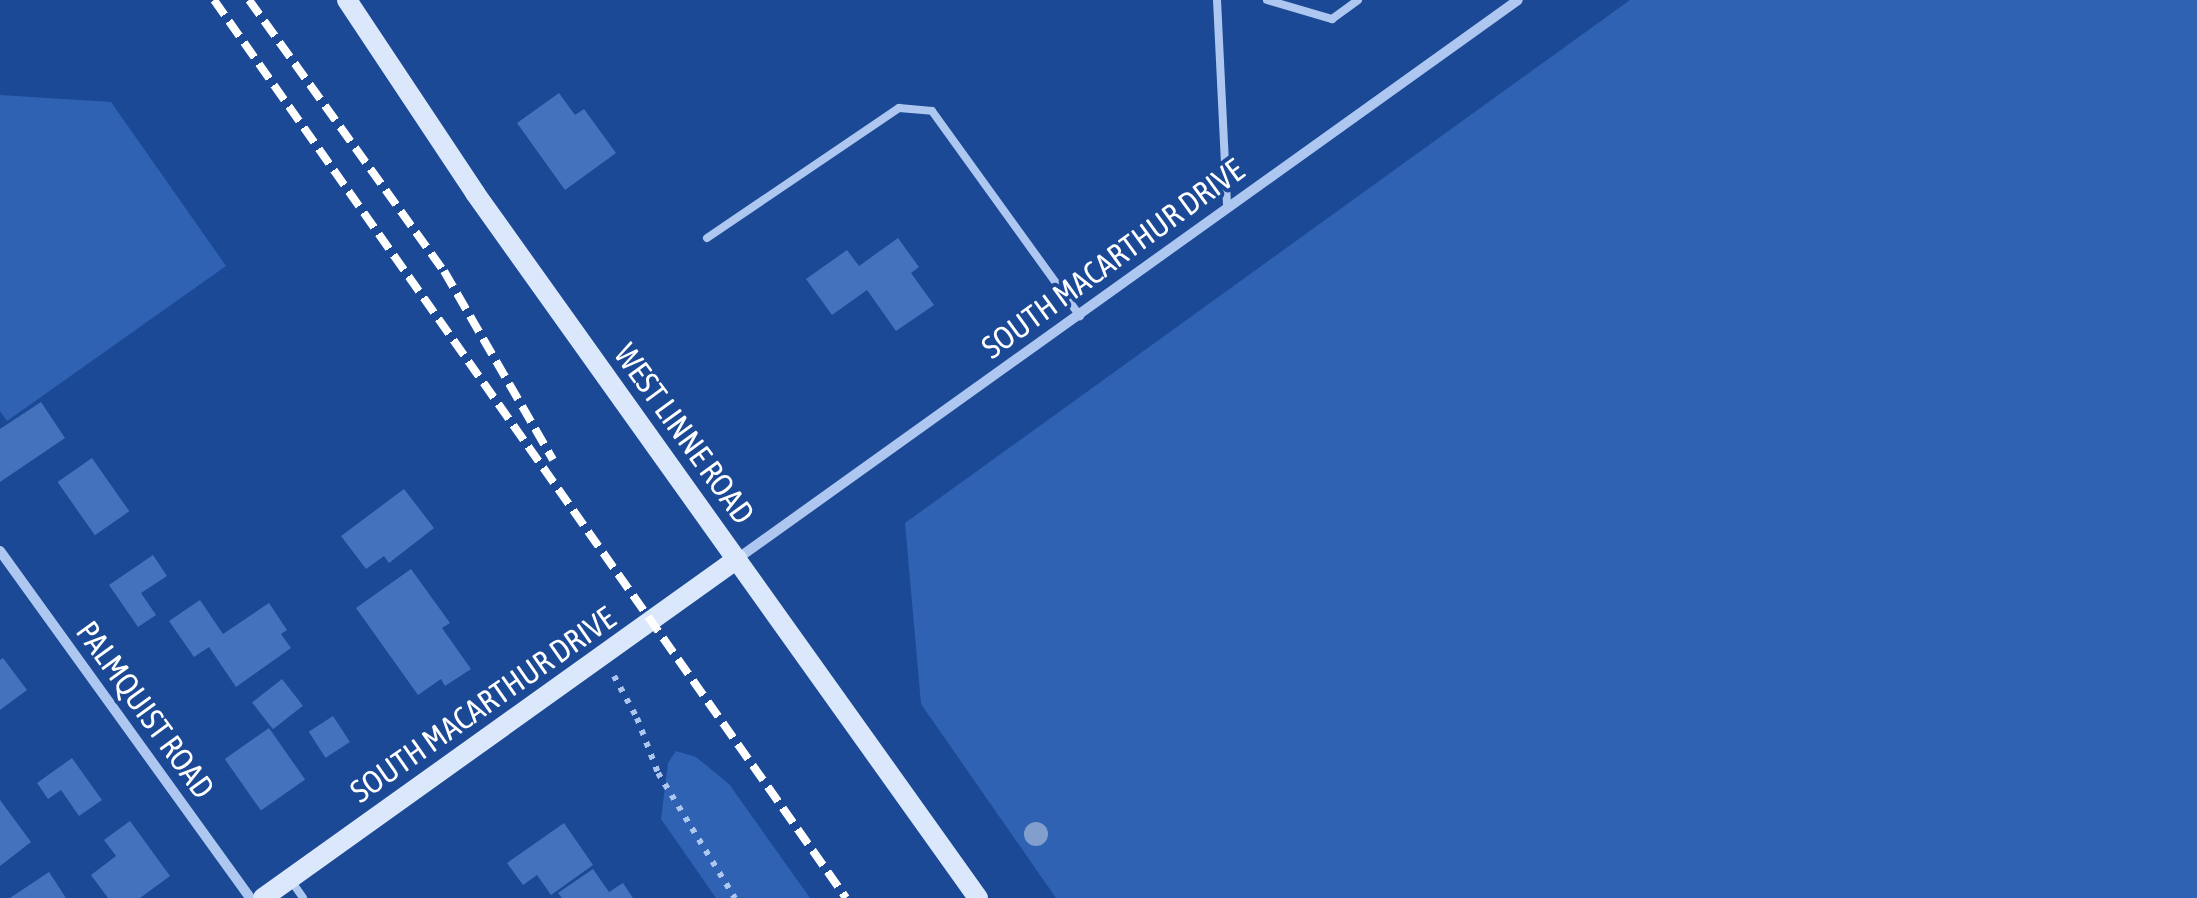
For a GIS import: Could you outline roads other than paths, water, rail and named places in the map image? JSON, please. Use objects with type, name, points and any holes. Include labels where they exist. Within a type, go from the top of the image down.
[{"type":"street","name":"WEST LINNE ROAD","points":[[348,0],[475,193],[978,898]]},
{"type":"street","name":"SOUTH MACARTHUR DRIVE","points":[[262,898],[1518,0]]},
{"type":"street","name":"PALMQUIST ROAD","points":[[0,551],[250,898]]},
{"type":"lane","points":[[1217,0],[1226,207]]},
{"type":"lane","points":[[1267,0],[1332,19],[1358,0]]},
{"type":"lane","points":[[707,238],[899,108],[932,111],[1080,316]]},
{"type":"lane","points":[[289,878],[303,898]]},
{"type":"railway","points":[[214,0],[846,898]]},
{"type":"railway","points":[[249,0],[444,271],[553,460]]}]
